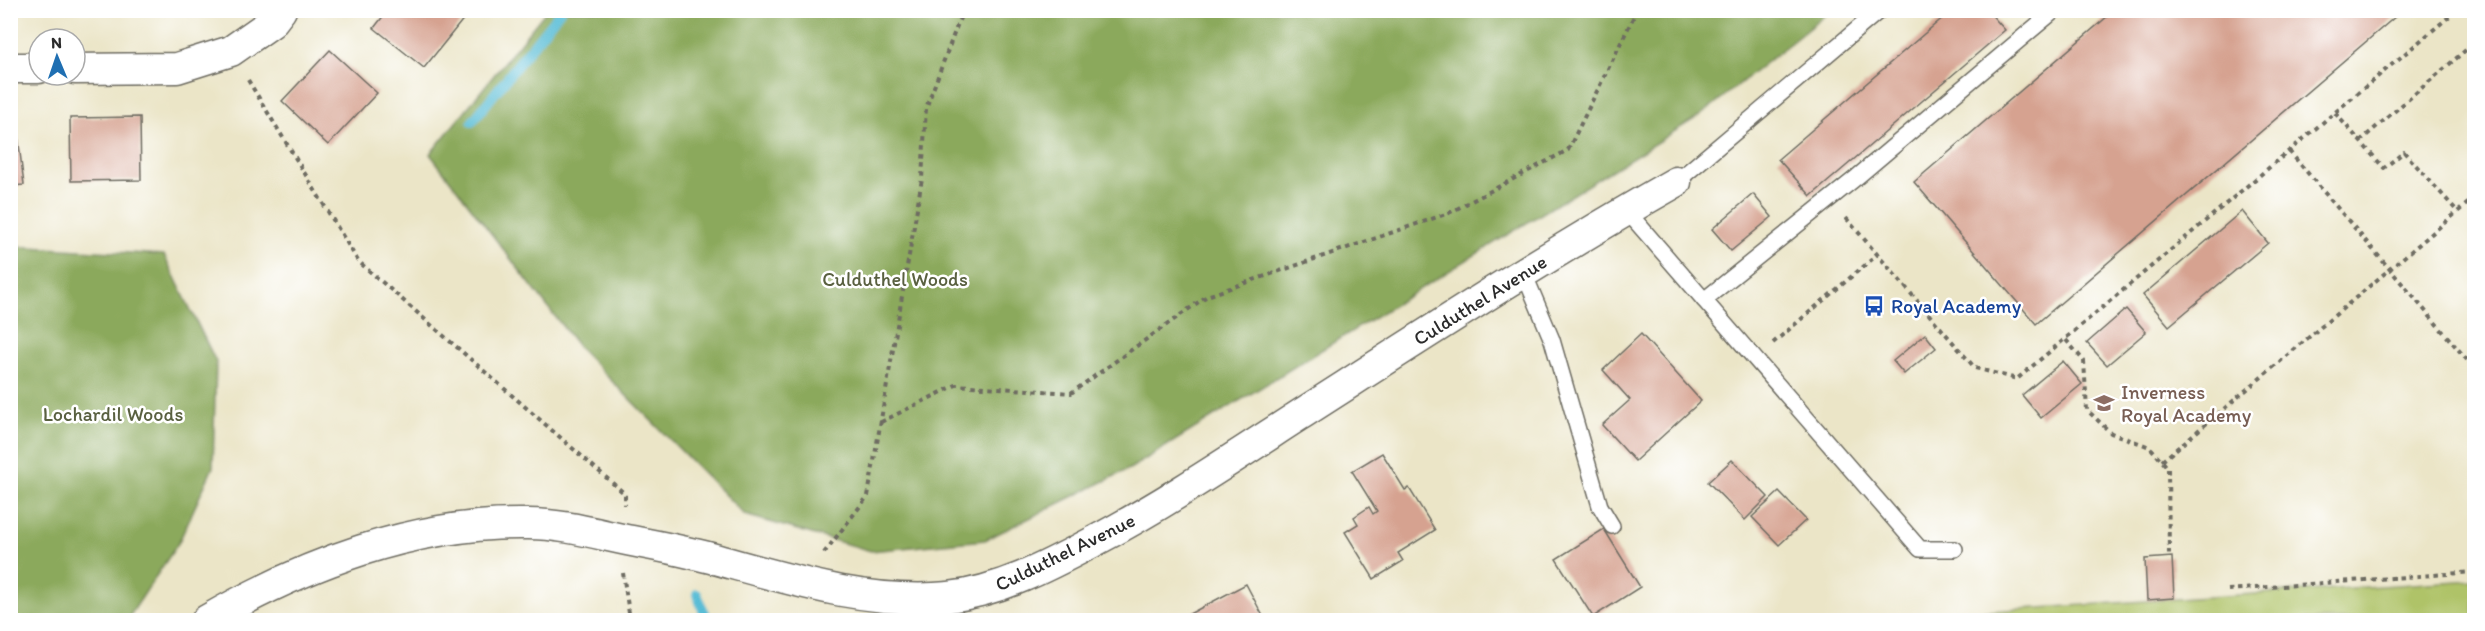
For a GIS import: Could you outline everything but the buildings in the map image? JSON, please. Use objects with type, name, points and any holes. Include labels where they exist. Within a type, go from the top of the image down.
[{"type":"street","points":[[87,69],[177,68],[231,51],[271,22],[281,10]]},
{"type":"street","points":[[10,68],[27,68]]},
{"type":"street","name":"Culduthel Avenue","points":[[207,621],[251,595],[310,568],[370,547],[421,534],[473,526],[528,524],[567,526],[704,556],[849,592],[897,609],[1002,586],[1132,521],[1523,271],[1676,182]]},
{"type":"lane","points":[[1676,182],[1880,10]]},
{"type":"lane","points":[[1704,300],[1830,199],[2055,10]]},
{"type":"lane","points":[[1626,210],[1920,549],[1955,549]]},
{"type":"lane","points":[[1523,271],[1552,340],[1600,506],[1612,526]]},
{"type":"path","points":[[802,582],[868,496],[922,179],[926,108],[963,10]]},
{"type":"path","points":[[1426,10],[1432,15],[1489,10]]},
{"type":"path","points":[[881,422],[956,385],[1071,393],[1207,296],[1449,213],[1568,150],[1637,10]]},
{"type":"path","points":[[1830,199],[1976,368],[2017,379],[2457,10]]},
{"type":"path","points":[[2360,141],[2475,43]]},
{"type":"path","points":[[231,51],[358,261],[625,494],[626,540],[622,567],[630,621]]},
{"type":"path","points":[[2335,113],[2384,168],[2404,152],[2458,212]]},
{"type":"path","points":[[2289,152],[2475,368]]},
{"type":"path","points":[[2162,461],[2475,198]]},
{"type":"path","points":[[1770,345],[1878,255]]},
{"type":"path","points":[[2066,340],[2084,361],[2087,410],[2111,433],[2150,447],[2168,468],[2169,555]]},
{"type":"path","points":[[2228,590],[2475,572]]},
{"type":"green space","name":"Culduthel Woods","points":[[546,11],[1830,11],[1701,115],[1131,468],[985,540],[871,551],[745,515],[580,349],[430,154]]},
{"type":"green space","name":"Lochardil Woods","points":[[11,246],[164,255],[216,362],[213,467],[179,542],[127,620],[11,620]]},
{"type":"green space","points":[[2474,580],[2474,620],[1975,620],[1975,612]]},
{"type":"waterway","points":[[472,122],[561,10]]},
{"type":"waterway","points":[[697,594],[707,620]]},
{"type":"place","name":"Royal Academy","points":[[1874,306]]},
{"type":"place","name":"Inverness Royal Academy","points":[[2104,403]]}]
